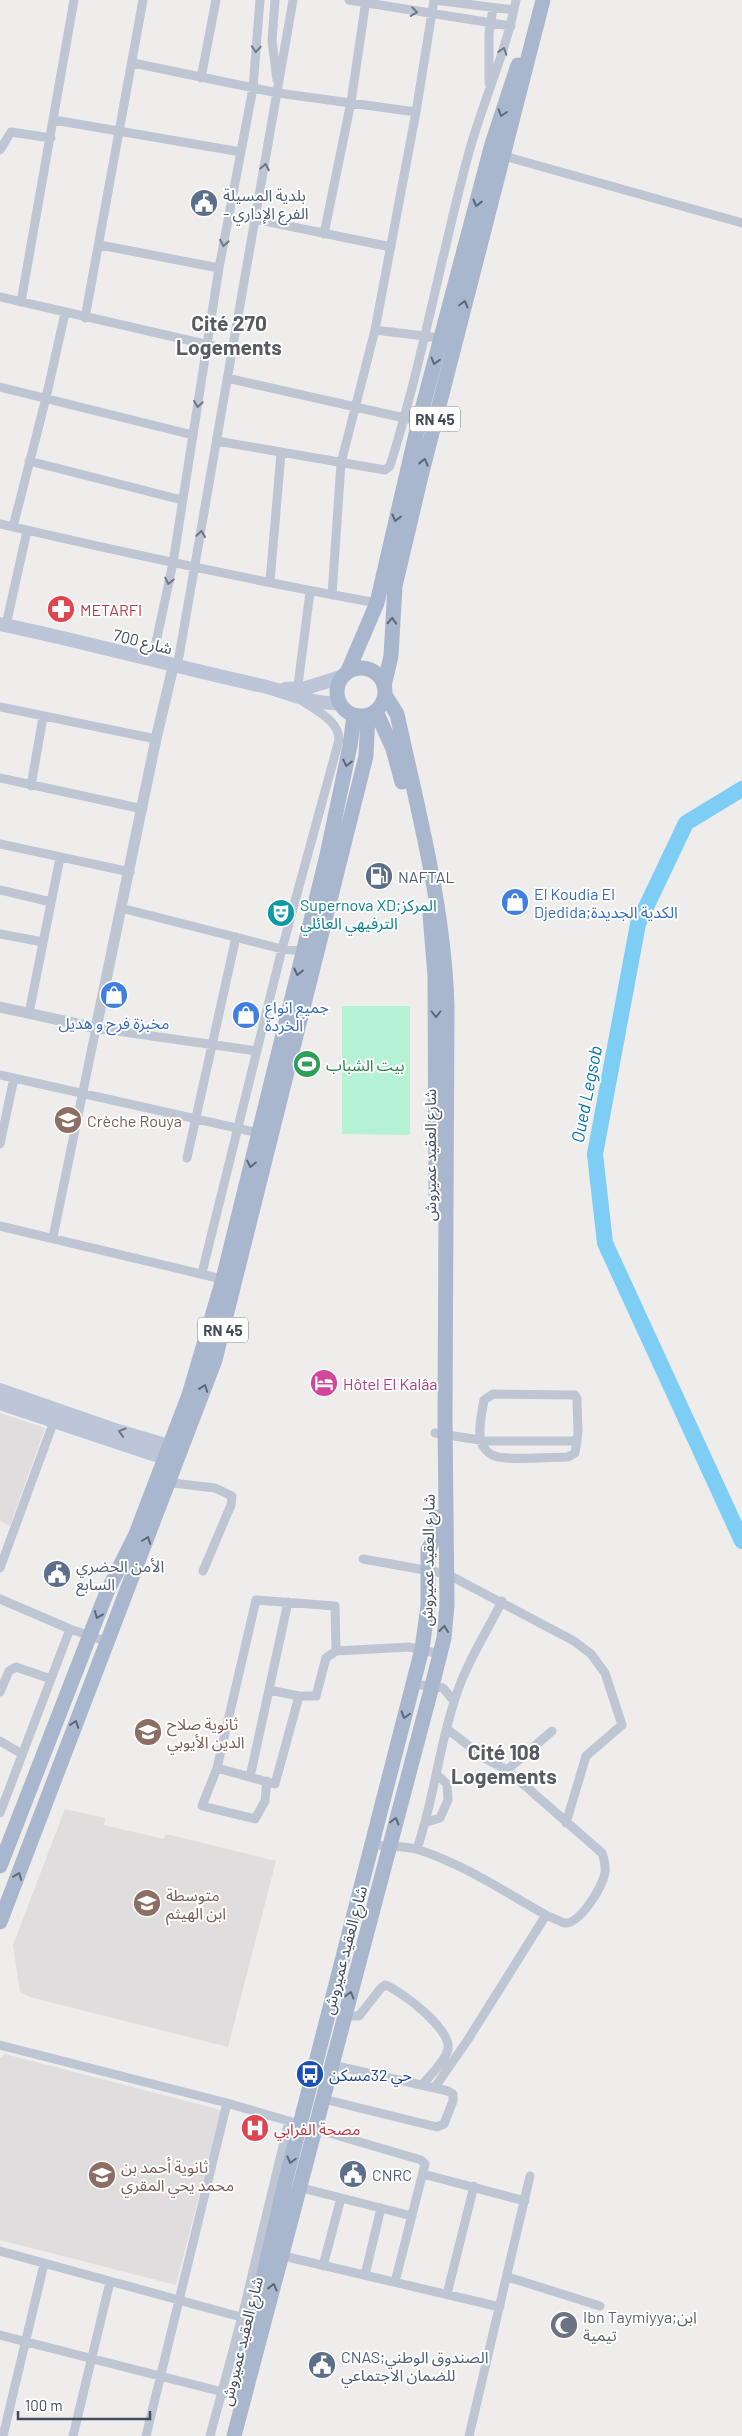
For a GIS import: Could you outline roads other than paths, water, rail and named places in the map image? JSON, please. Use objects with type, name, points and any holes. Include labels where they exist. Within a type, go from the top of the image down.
[{"type":"main road","name":"RN 45","points":[[477,231],[492,144],[537,0]]},
{"type":"main road","name":"RN 45","points":[[346,675],[377,603],[412,420],[504,156],[543,0]]},
{"type":"main road","name":"RN 45","points":[[385,691],[391,656],[396,586],[467,266]]},
{"type":"main road","name":"شارع 700","points":[[3,624],[175,667],[297,693]]},
{"type":"main road","points":[[391,656],[397,714]]},
{"type":"main road","points":[[297,693],[306,688],[362,669],[369,670],[381,679],[385,691],[380,707],[366,714],[347,712],[340,702],[338,691],[346,675]]},
{"type":"main road","name":"شارع العقيد عميروش","points":[[385,691],[397,714],[435,885],[445,953],[448,1123],[441,1258]]},
{"type":"main road","points":[[297,693],[317,702],[340,702]]},
{"type":"main road","name":"RN 45","points":[[264,1134],[366,756],[366,714]]},
{"type":"main road","name":"RN 45","points":[[0,1866],[107,1592],[162,1482],[215,1360],[229,1281],[264,1134],[303,951],[347,763],[366,714]]},
{"type":"main road","name":"شارع العقيد عميروش","points":[[223,2436],[235,2396],[253,2320],[298,2187],[302,2124],[324,2099],[377,1891],[380,1846],[422,1649],[428,1606],[428,1550],[436,1535],[440,1434],[441,1258],[436,985],[432,935],[424,881],[394,754],[366,714]]},
{"type":"main road","points":[[366,756],[377,750],[394,754]]},
{"type":"main road","name":"RN 45","points":[[0,1922],[86,1694],[108,1642],[162,1482],[167,1452],[229,1281]]},
{"type":"main road","points":[[0,1390],[55,1416]]},
{"type":"main road","points":[[0,1404],[55,1416],[167,1452]]},
{"type":"main road","name":"شارع العقيد عميروش","points":[[275,2253],[302,2124],[360,1887],[380,1846],[437,1687],[445,1624],[447,1574],[440,1434]]},
{"type":"main road","points":[[69,1688],[86,1694]]},
{"type":"main road","points":[[360,1887],[377,1891]]},
{"type":"main road","name":"شارع العقيد عميروش","points":[[234,2436],[235,2396]]},
{"type":"street","points":[[21,302],[74,0]]},
{"type":"street","points":[[86,318],[143,0]]},
{"type":"street","points":[[201,78],[216,0]]},
{"type":"street","points":[[152,661],[173,562],[219,268],[254,88],[260,0]]},
{"type":"street","points":[[275,0],[272,41],[278,93]]},
{"type":"street","points":[[53,1238],[82,1092],[143,809],[156,738],[175,667],[196,566],[293,0]]},
{"type":"street","points":[[349,0],[432,15],[511,26]]},
{"type":"street","points":[[332,595],[340,463],[375,330],[416,112],[434,0],[514,10]]},
{"type":"street","points":[[217,441],[340,463],[388,469],[412,420],[423,335],[469,151],[511,26],[516,0]]},
{"type":"street","points":[[324,234],[351,102],[366,2]]},
{"type":"street","points":[[489,91],[493,8]]},
{"type":"street","points":[[133,64],[278,93],[416,112]]},
{"type":"street","points":[[54,120],[241,152]]},
{"type":"street","points":[[0,150],[11,132],[51,138]]},
{"type":"street","points":[[504,156],[742,223]]},
{"type":"street","points":[[254,219],[391,247]]},
{"type":"street","points":[[100,246],[219,268]]},
{"type":"street","points":[[442,259],[467,266]]},
{"type":"street","points":[[0,297],[232,350]]},
{"type":"street","points":[[13,527],[46,398],[65,313]]},
{"type":"street","points":[[375,330],[442,338]]},
{"type":"street","points":[[227,378],[355,405],[412,420]]},
{"type":"street","points":[[0,387],[193,435]]},
{"type":"street","points":[[270,581],[281,452]]},
{"type":"street","points":[[30,461],[182,500]]},
{"type":"street","points":[[0,524],[28,532],[270,581],[310,592],[377,603]]},
{"type":"street","points":[[3,624],[28,532]]},
{"type":"street","points":[[202,1273],[282,949],[339,734],[333,723],[297,693],[310,592]]},
{"type":"street","points":[[0,707],[156,738]]},
{"type":"street","points":[[31,786],[43,717]]},
{"type":"street","points":[[0,778],[143,809]]},
{"type":"street","points":[[0,844],[130,872]]},
{"type":"street","points":[[29,1013],[60,858]]},
{"type":"street","points":[[0,890],[51,902]]},
{"type":"street","points":[[121,908],[282,949],[303,951]]},
{"type":"street","points":[[0,934],[43,942]]},
{"type":"street","points":[[187,1158],[194,1119],[213,1045],[236,937]]},
{"type":"street","points":[[0,1007],[96,1028],[257,1051]]},
{"type":"street","points":[[0,1075],[264,1134]]},
{"type":"street","points":[[0,1144],[14,1078]]},
{"type":"street","points":[[0,1226],[229,1281]]},
{"type":"street","points":[[493,1394],[575,1395],[577,1399],[577,1441],[574,1453],[568,1457],[506,1458],[494,1456],[487,1452],[480,1440],[483,1404],[493,1394]]},
{"type":"street","points":[[0,1568],[55,1416]]},
{"type":"street","points":[[440,1434],[480,1440],[577,1441]]},
{"type":"street","points":[[162,1482],[215,1488],[232,1496],[231,1505],[203,1571]]},
{"type":"street","points":[[363,1559],[447,1574],[502,1601],[574,1641],[591,1654],[605,1673],[622,1722],[621,1727],[586,1756],[566,1823]]},
{"type":"street","points":[[0,1600],[70,1629],[108,1642]]},
{"type":"street","points":[[267,1781],[265,1801],[255,1819],[202,1806],[217,1768],[256,1600],[335,1606],[336,1652]]},
{"type":"street","points":[[417,1849],[427,1822],[436,1774],[454,1701],[462,1680],[502,1601]]},
{"type":"street","points":[[250,1777],[288,1602]]},
{"type":"street","points":[[0,1813],[70,1629]]},
{"type":"street","points":[[269,1690],[298,1696],[316,1696],[326,1658],[336,1652],[409,1647],[440,1654]]},
{"type":"street","points":[[0,1692],[9,1671],[16,1667],[51,1679]]},
{"type":"street","points":[[414,1684],[437,1687],[462,1680]]},
{"type":"street","points":[[437,1687],[454,1701]]},
{"type":"street","points":[[217,1768],[275,1784],[298,1696]]},
{"type":"street","points":[[380,1846],[417,1849],[471,1874],[564,1923],[578,1918],[597,1892],[605,1873],[602,1853],[507,1770],[486,1759],[447,1729]]},
{"type":"street","points":[[507,1770],[552,1732]]},
{"type":"street","points":[[0,1741],[22,1754]]},
{"type":"street","points":[[427,1822],[440,1818],[448,1800],[447,1784],[436,1774]]},
{"type":"street","points":[[435,2087],[546,1915]]},
{"type":"street","points":[[344,2016],[359,2016],[385,1985],[430,2018],[445,2034],[448,2049],[445,2056],[423,2084]]},
{"type":"street","points":[[0,2046],[227,2103],[421,2160],[425,2164],[423,2174],[396,2282]]},
{"type":"street","points":[[324,2099],[437,2127],[444,2124],[454,2096],[448,2091],[435,2087],[332,2065]]},
{"type":"street","points":[[146,2436],[227,2103]]},
{"type":"street","points":[[0,2252],[179,2302],[253,2320],[302,2124]]},
{"type":"street","points":[[423,2174],[525,2201]]},
{"type":"street","points":[[469,2436],[508,2277],[530,2176]]},
{"type":"street","points":[[447,2294],[474,2186]]},
{"type":"street","points":[[298,2187],[412,2216]]},
{"type":"street","points":[[324,2266],[341,2198]]},
{"type":"street","points":[[364,2275],[381,2208]]},
{"type":"street","points":[[275,2253],[500,2307]]},
{"type":"street","points":[[3,2436],[44,2264]]},
{"type":"street","points":[[508,2277],[600,2306]]},
{"type":"street","points":[[73,2436],[110,2282]]},
{"type":"street","points":[[0,2335],[235,2396],[210,2436]]},
{"type":"waterway","name":"Oued Legsob","points":[[742,789],[686,823],[638,924],[595,1154],[605,1243],[742,1541]]},
{"type":"place","name":"بلدية المسيلة - الفرع الإداري","points":[[204,203]]},
{"type":"place","name":"METARFI","points":[[61,609]]},
{"type":"place","name":"NAFTAL","points":[[379,876]]},
{"type":"place","name":"El Koudia El Djedida;الكدية الجديدة","points":[[515,902]]},
{"type":"place","name":"Supernova XD;المركز الترفيهي العائلي","points":[[281,913]]},
{"type":"place","name":"مخبزة فرح و هديل","points":[[114,995]]},
{"type":"place","name":"جميع انواع الخردة","points":[[246,1015]]},
{"type":"place","name":"بيت الشباب","points":[[307,1064]]},
{"type":"place","name":"Crèche Rouya","points":[[68,1120]]},
{"type":"place","name":"Hôtel El Kalâa","points":[[324,1383]]},
{"type":"place","name":"الأمن الحضري السابع","points":[[57,1574]]},
{"type":"place","name":"ثانوية صلاح الدين الأيوبي","points":[[148,1732]]},
{"type":"place","name":"متوسطة ابن الهيثم","points":[[147,1903]]},
{"type":"place","name":"حي 32مسكن","points":[[310,2074]]},
{"type":"place","name":"مصحة الفرابي","points":[[255,2128]]},
{"type":"place","name":"CNRC","points":[[353,2174]]},
{"type":"place","name":"ثانوية أحمد بن محمد يحي المقري","points":[[102,2175]]},
{"type":"place","name":"Ibn Taymiyya;ابن تيمية","points":[[564,2325]]},
{"type":"place","name":"CNAS;الصندوق الوطني للضمان الاجتماعي","points":[[322,2365]]},
{"type":"district","name":"Cité 270 Logements","points":[[229,334]]},
{"type":"district","name":"Cité 108 Logements","points":[[504,1763]]}]
